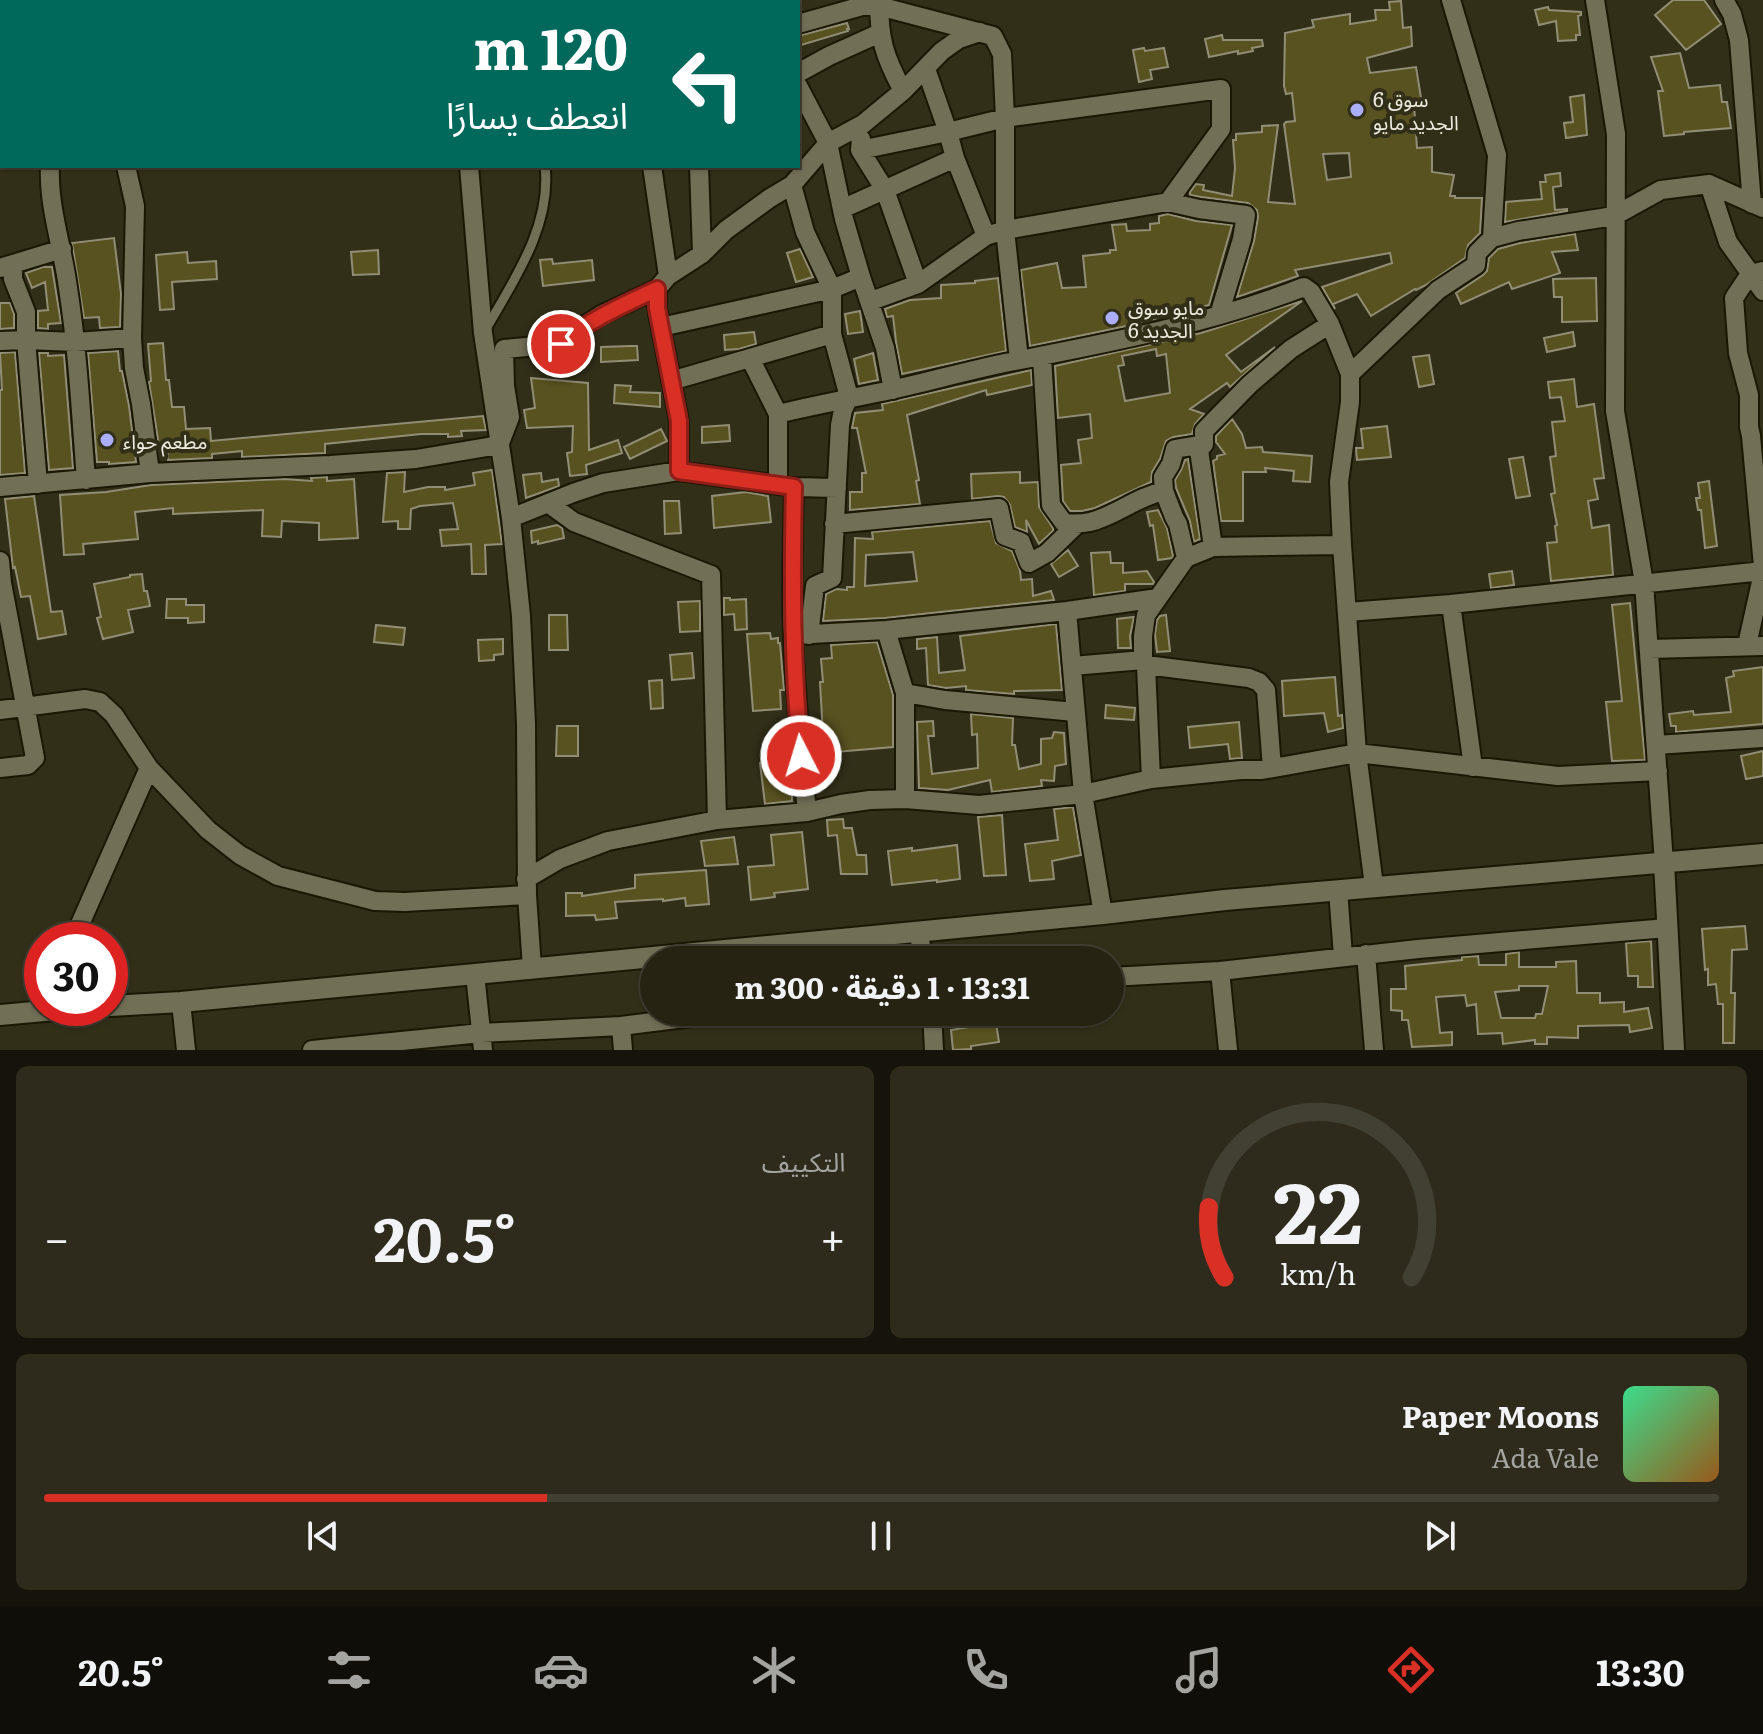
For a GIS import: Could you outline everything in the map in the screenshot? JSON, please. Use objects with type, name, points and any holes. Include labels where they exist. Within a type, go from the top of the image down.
[{"type":"street","points":[[1451,0],[1497,155],[1492,238]]},
{"type":"street","points":[[1595,0],[1616,134],[1615,411],[1644,583],[1674,1050]]},
{"type":"street","points":[[1724,0],[1732,14],[1739,40],[1757,206]]},
{"type":"street","points":[[800,23],[879,3],[993,36],[1002,54],[1005,230],[1019,360]]},
{"type":"street","points":[[879,3],[880,33],[889,65],[903,91]]},
{"type":"street","points":[[499,445],[510,417],[504,349],[561,344],[601,315],[663,282],[702,254],[726,230],[792,185],[828,143],[863,124],[903,91],[942,51],[959,39],[980,32]]},
{"type":"street","points":[[800,72],[880,33]]},
{"type":"street","points":[[926,69],[955,158],[986,236]]},
{"type":"street","points":[[860,150],[1005,118],[1221,89],[1221,129],[1168,202]]},
{"type":"street","points":[[800,90],[828,143],[842,209],[885,348],[893,390]]},
{"type":"street","points":[[863,124],[860,150],[885,190],[918,284]]},
{"type":"street","points":[[842,209],[955,158]]},
{"type":"street","points":[[50,168],[53,208],[75,342],[86,480]]},
{"type":"street","points":[[126,168],[135,206],[134,368],[150,473]]},
{"type":"street","points":[[469,168],[483,333],[511,518],[521,616],[527,788],[526,887],[532,968]]},
{"type":"street","points":[[652,168],[663,282],[657,308],[679,421],[679,471]]},
{"type":"street","points":[[699,168],[702,254]]},
{"type":"street","points":[[1350,374],[1438,290],[1476,265],[1477,253],[1492,238],[1614,216],[1661,190],[1709,184],[1757,206]]},
{"type":"street","points":[[1709,184],[1728,242],[1757,272],[1763,291]]},
{"type":"street","points":[[792,185],[805,232],[832,289],[832,334],[849,397],[840,425],[832,578],[815,586],[801,635]]},
{"type":"street","points":[[871,301],[918,284],[986,236],[1005,230],[1168,202],[1246,215],[1219,315]]},
{"type":"street","points":[[38,484],[26,312],[6,266],[62,249]]},
{"type":"street","points":[[1649,649],[1755,645],[1763,570],[1751,436],[1756,426],[1738,353],[1734,298],[1757,272]]},
{"type":"street","points":[[661,327],[832,289],[861,277]]},
{"type":"street","points":[[778,414],[893,390],[958,372],[1177,328],[1304,287],[1311,292],[1330,324],[1350,374],[1350,402],[1339,482],[1357,753],[1374,886]]},
{"type":"street","points":[[1213,547],[1199,450],[1204,444],[1204,431],[1250,384],[1291,349],[1330,324]]},
{"type":"street","points":[[671,381],[832,334]]},
{"type":"street","points":[[0,341],[75,342],[132,338]]},
{"type":"street","points":[[1042,357],[1051,505],[1064,523],[1093,522],[1148,494],[1164,491]]},
{"type":"street","points":[[750,358],[778,414],[801,635],[798,728],[807,812]]},
{"type":"street","points":[[1186,558],[1178,524],[1164,491],[1163,477],[1175,449],[1204,444]]},
{"type":"street","points":[[0,487],[150,473],[416,459],[499,445]]},
{"type":"street","points":[[511,518],[603,483],[679,471],[786,486],[837,488]]},
{"type":"street","points":[[548,503],[574,522],[711,575],[717,820]]},
{"type":"street","points":[[834,524],[999,508],[1005,536],[1021,542],[1029,563],[1047,553],[1077,524]]},
{"type":"street","points":[[1151,779],[1143,636],[1146,615],[1186,558],[1213,547],[1342,545]]},
{"type":"street","points":[[0,561],[7,645],[26,707],[35,758],[28,765],[0,768]]},
{"type":"street","points":[[1348,612],[1451,604],[1763,570]]},
{"type":"street","points":[[801,635],[886,630],[1158,598]]},
{"type":"street","points":[[1451,604],[1473,767]]},
{"type":"street","points":[[1067,611],[1083,794],[1103,914]]},
{"type":"street","points":[[886,630],[905,693],[905,799]]},
{"type":"street","points":[[1072,666],[1145,663],[1259,682],[1266,690],[1272,768]]},
{"type":"street","points":[[905,693],[945,700],[1075,712]]},
{"type":"street","points":[[0,710],[85,699],[100,702],[114,715],[149,768],[208,830],[240,855],[278,876],[375,901],[405,902],[526,887],[560,859],[608,841],[717,820],[807,812],[870,800],[905,799],[979,805],[1083,794],[1151,779],[1253,771],[1357,753],[1558,776],[1658,771]]},
{"type":"street","points":[[1656,745],[1763,738]]},
{"type":"street","points":[[81,922],[149,768]]},
{"type":"street","points":[[128,1005],[1374,886],[1763,854]]},
{"type":"street","points":[[1338,890],[1343,956]]},
{"type":"street","points":[[1124,976],[1220,971],[1343,956],[1667,928]]},
{"type":"street","points":[[918,931],[921,946]]},
{"type":"street","points":[[1366,954],[1374,1050]]},
{"type":"street","points":[[1220,971],[1228,1050]]},
{"type":"street","points":[[475,974],[482,1042]]},
{"type":"street","points":[[181,1002],[186,1050]]},
{"type":"street","points":[[0,1015],[24,1012]]},
{"type":"street","points":[[312,1050],[482,1042],[640,1024]]},
{"type":"street","points":[[621,1026],[623,1050]]},
{"type":"street","points":[[933,1026],[934,1050]]},
{"type":"lane","points":[[483,333],[523,265],[545,201],[545,168]]},
{"type":"building","points":[[1673,0],[1704,0],[1721,24],[1686,50],[1655,15]]},
{"type":"building","points":[[1401,1],[1403,28],[1411,27],[1412,46],[1367,58],[1370,73],[1416,67],[1422,104],[1414,105],[1417,148],[1432,147],[1432,172],[1454,175],[1450,196],[1482,198],[1480,233],[1468,245],[1465,258],[1426,285],[1371,316],[1357,294],[1333,304],[1335,309],[1322,287],[1392,263],[1390,253],[1295,270],[1298,276],[1237,297],[1254,241],[1257,210],[1248,203],[1190,195],[1190,192],[1196,184],[1204,185],[1203,190],[1232,196],[1235,168],[1233,140],[1236,140],[1236,134],[1262,132],[1262,126],[1278,125],[1268,202],[1295,204],[1284,124],[1295,121],[1292,93],[1286,94],[1284,86],[1285,33],[1314,27],[1312,20],[1350,14],[1350,24],[1376,20],[1375,10],[1390,10],[1389,2]],"holes":[[[1349,153],[1351,177],[1327,180],[1323,154]]]},
{"type":"building","points":[[1548,7],[1549,10],[1581,12],[1578,16],[1580,35],[1576,35],[1576,40],[1558,41],[1556,21],[1539,25],[1535,10]]},
{"type":"building","points":[[847,23],[849,29],[800,45],[800,35]]},
{"type":"building","points":[[1222,35],[1223,40],[1262,40],[1263,46],[1252,48],[1253,51],[1209,57],[1205,39]]},
{"type":"building","points":[[1144,48],[1145,51],[1164,48],[1168,67],[1150,70],[1152,79],[1139,82],[1133,50]]},
{"type":"building","points":[[1680,53],[1689,88],[1720,85],[1722,102],[1727,102],[1731,128],[1664,136],[1658,91],[1663,91],[1651,57]]},
{"type":"building","points":[[1584,95],[1587,135],[1566,138],[1564,123],[1573,122],[1570,97]]},
{"type":"building","points":[[1560,173],[1561,186],[1553,187],[1555,210],[1567,211],[1505,222],[1506,202],[1542,199],[1540,182],[1546,182],[1545,175]]},
{"type":"building","points":[[1168,214],[1232,225],[1209,305],[1030,346],[1021,270],[1057,263],[1062,288],[1086,287],[1083,256],[1116,250],[1112,225],[1126,224],[1127,231],[1150,230],[1150,224],[1159,223],[1159,216]]},
{"type":"building","points":[[1575,234],[1578,250],[1552,252],[1560,273],[1512,289],[1509,282],[1461,304],[1456,293],[1487,271],[1489,258],[1498,249]]},
{"type":"building","points":[[114,238],[121,294],[120,327],[100,328],[99,317],[84,318],[72,243]]},
{"type":"building","points":[[800,249],[813,277],[796,282],[787,253]]},
{"type":"building","points":[[378,250],[379,274],[353,275],[351,252]]},
{"type":"building","points":[[187,252],[188,263],[216,261],[217,279],[172,282],[174,309],[160,310],[156,255]]},
{"type":"building","points":[[552,259],[553,264],[592,260],[594,280],[543,286],[540,260]]},
{"type":"building","points":[[52,267],[61,323],[48,324],[48,329],[38,328],[38,311],[48,310],[45,282],[32,288],[26,273]]},
{"type":"building","points":[[998,278],[1006,351],[902,374],[893,316],[887,317],[885,309],[910,300],[941,298],[941,285]]},
{"type":"building","points":[[1596,278],[1597,321],[1562,322],[1562,297],[1554,297],[1553,279]]},
{"type":"building","points":[[1302,301],[1226,355],[1241,372],[1275,347],[1230,387],[1227,383],[1190,409],[1204,414],[1195,424],[1192,434],[1166,441],[1152,472],[1151,482],[1095,508],[1070,511],[1063,501],[1061,465],[1081,463],[1078,440],[1092,438],[1090,414],[1058,418],[1055,366],[1201,333]],"holes":[[[1156,349],[1157,356],[1166,354],[1170,393],[1125,401],[1118,366],[1124,365],[1122,356]]]},
{"type":"building","points":[[0,303],[10,303],[14,328],[0,329]]},
{"type":"building","points":[[860,311],[863,332],[848,334],[845,314]]},
{"type":"building","points":[[754,332],[756,344],[725,350],[724,335]]},
{"type":"building","points":[[1573,332],[1575,346],[1547,352],[1544,338]]},
{"type":"building","points":[[163,343],[172,407],[184,407],[186,429],[210,428],[211,441],[483,416],[486,430],[461,431],[462,436],[421,434],[325,444],[325,453],[242,457],[242,451],[212,454],[212,458],[168,460],[167,446],[159,446],[149,382],[148,344]]},
{"type":"building","points":[[637,346],[638,360],[601,362],[601,347]]},
{"type":"building","points":[[118,351],[136,462],[109,464],[97,462],[88,353]]},
{"type":"building","points":[[15,352],[25,473],[0,475],[0,353]]},
{"type":"building","points":[[39,353],[64,355],[73,468],[49,470]]},
{"type":"building","points":[[873,353],[878,380],[859,384],[854,359]]},
{"type":"building","points":[[1429,355],[1434,384],[1419,387],[1413,357]]},
{"type":"building","points":[[1031,370],[1032,385],[987,395],[986,390],[907,415],[919,480],[916,481],[920,504],[850,510],[850,492],[862,492],[862,473],[866,473],[857,428],[852,428],[855,413],[883,410],[882,404]]},
{"type":"building","points":[[531,378],[588,383],[589,450],[618,440],[622,453],[586,465],[587,474],[570,476],[567,453],[572,452],[573,426],[527,428],[524,410],[535,408]]},
{"type":"building","points":[[1574,379],[1577,407],[1594,404],[1604,478],[1594,479],[1598,499],[1588,501],[1592,528],[1609,525],[1613,575],[1551,581],[1547,543],[1557,542],[1551,494],[1555,493],[1550,457],[1556,456],[1552,422],[1565,421],[1561,397],[1550,398],[1548,382]]},
{"type":"building","points":[[615,385],[631,386],[630,392],[660,393],[660,407],[614,403]]},
{"type":"building","points":[[1232,419],[1242,434],[1246,448],[1262,447],[1263,452],[1312,456],[1310,482],[1293,481],[1294,471],[1265,468],[1266,472],[1243,472],[1243,521],[1221,521],[1213,461],[1225,454],[1216,442],[1216,436]]},
{"type":"building","points":[[729,425],[730,441],[702,443],[702,427]]},
{"type":"building","points":[[1387,426],[1391,457],[1357,460],[1356,448],[1363,448],[1361,429]]},
{"type":"building","points":[[661,429],[667,441],[630,459],[624,447]]},
{"type":"building","points":[[1523,457],[1530,496],[1516,498],[1509,459]]},
{"type":"building","points":[[1188,459],[1200,539],[1194,542],[1175,480]]},
{"type":"building","points":[[492,470],[502,544],[485,545],[486,574],[472,574],[471,544],[442,546],[440,530],[458,529],[453,503],[411,509],[410,529],[398,529],[398,521],[383,522],[387,473],[405,472],[404,492],[428,487],[445,487],[445,490],[475,485],[473,473]]},
{"type":"building","points":[[1020,472],[1020,483],[1038,482],[1039,507],[1053,528],[1039,544],[1026,520],[1027,532],[1015,527],[1010,505],[1004,497],[972,499],[971,474]]},
{"type":"building","points":[[541,473],[542,482],[558,479],[559,486],[526,498],[523,475]]},
{"type":"building","points":[[327,477],[327,481],[354,479],[358,538],[319,540],[319,523],[282,521],[281,537],[262,536],[263,510],[173,514],[173,508],[135,512],[138,539],[83,544],[84,554],[64,555],[60,495],[151,485],[284,479],[312,481],[311,478]]},
{"type":"building","points":[[1709,481],[1717,546],[1705,548],[1701,510],[1698,510],[1696,498],[1700,498],[1698,483]]},
{"type":"building","points":[[746,492],[768,496],[771,522],[714,528],[712,496]]},
{"type":"building","points":[[34,496],[51,612],[62,611],[66,634],[38,639],[30,596],[21,597],[13,568],[5,499]]},
{"type":"building","points":[[664,501],[679,501],[681,533],[665,534]]},
{"type":"building","points":[[1158,510],[1167,528],[1173,556],[1158,560],[1153,525],[1150,526],[1147,512]]},
{"type":"building","points":[[990,521],[996,543],[1012,551],[1021,580],[1032,579],[1033,596],[1051,591],[1054,600],[885,618],[823,621],[826,594],[836,589],[854,587],[855,538],[873,539],[872,532]],"holes":[[[913,552],[917,581],[865,586],[866,555]]]},
{"type":"building","points":[[557,525],[562,528],[564,538],[532,543],[531,531]]},
{"type":"building","points":[[1068,550],[1078,566],[1059,577],[1051,564]]},
{"type":"building","points":[[1110,552],[1111,563],[1123,563],[1123,573],[1147,571],[1153,584],[1125,584],[1125,591],[1094,595],[1091,553]]},
{"type":"building","points":[[1512,571],[1514,585],[1491,588],[1489,574]]},
{"type":"building","points":[[142,574],[150,606],[128,610],[133,632],[103,639],[97,618],[101,617],[94,584]]},
{"type":"building","points":[[724,598],[746,599],[747,629],[735,630],[734,614],[724,615]]},
{"type":"building","points":[[167,599],[186,599],[186,605],[204,605],[204,622],[188,623],[188,618],[166,618]]},
{"type":"building","points":[[700,601],[700,631],[680,632],[678,602]]},
{"type":"building","points":[[1630,603],[1645,760],[1612,761],[1606,702],[1622,701],[1612,605]]},
{"type":"building","points":[[549,615],[567,615],[568,650],[549,650]]},
{"type":"building","points":[[1166,615],[1170,651],[1157,652],[1157,620]]},
{"type":"building","points":[[1134,617],[1131,648],[1118,648],[1117,619]]},
{"type":"building","points":[[1056,624],[1062,690],[1014,691],[1014,694],[966,690],[966,686],[946,688],[928,685],[926,648],[917,649],[917,639],[937,637],[939,673],[965,670],[960,636]]},
{"type":"building","points":[[376,625],[405,628],[403,645],[374,642]]},
{"type":"building","points":[[770,633],[771,639],[778,638],[780,643],[784,690],[780,690],[781,709],[753,711],[747,634]]},
{"type":"building","points":[[503,639],[503,654],[494,655],[494,660],[479,661],[478,640]]},
{"type":"building","points":[[877,642],[893,695],[893,747],[824,753],[821,659],[832,658],[831,645]]},
{"type":"building","points":[[692,653],[694,678],[672,680],[670,655]]},
{"type":"building","points":[[1763,667],[1763,724],[1676,732],[1676,726],[1671,726],[1669,714],[1731,712],[1726,678],[1734,676],[1733,671]]},
{"type":"building","points":[[1335,677],[1338,716],[1342,715],[1343,728],[1328,732],[1324,713],[1284,716],[1282,681]]},
{"type":"building","points":[[662,680],[663,708],[651,709],[649,681]]},
{"type":"building","points":[[1106,705],[1135,708],[1134,720],[1105,718]]},
{"type":"building","points":[[971,714],[1013,718],[1012,745],[1015,745],[1019,769],[1041,764],[1041,739],[1052,738],[1054,732],[1064,733],[1066,764],[1055,766],[1054,781],[1041,780],[1042,786],[992,792],[990,780],[948,790],[919,788],[917,722],[933,721],[934,736],[928,736],[932,774],[978,768],[977,734],[972,735]]},
{"type":"building","points":[[1239,722],[1242,758],[1230,759],[1228,744],[1190,748],[1188,727]]},
{"type":"building","points":[[557,726],[578,726],[578,756],[556,756]]},
{"type":"building","points":[[1763,751],[1763,776],[1746,779],[1741,756]]},
{"type":"building","points":[[790,759],[792,801],[765,804],[760,763]]},
{"type":"building","points":[[1073,807],[1081,855],[1052,861],[1054,879],[1030,881],[1025,844],[1058,840],[1054,809]]},
{"type":"building","points":[[1002,815],[1006,875],[984,876],[978,817]]},
{"type":"building","points":[[843,819],[844,828],[852,828],[857,855],[866,855],[867,874],[841,874],[837,835],[828,836],[827,820]]},
{"type":"building","points":[[802,832],[808,889],[774,893],[775,897],[751,900],[748,867],[774,865],[771,835]]},
{"type":"building","points":[[734,837],[738,864],[705,866],[701,841]]},
{"type":"building","points":[[957,845],[960,879],[892,885],[888,851]]},
{"type":"building","points":[[706,870],[709,904],[686,906],[685,898],[615,902],[617,918],[596,920],[595,915],[566,916],[566,893],[582,893],[582,896],[635,888],[635,875]]},
{"type":"building","points":[[1745,926],[1747,949],[1732,950],[1734,1043],[1723,1043],[1723,1004],[1718,1004],[1716,984],[1708,985],[1702,929]]},
{"type":"building","points":[[1651,941],[1653,987],[1638,987],[1638,976],[1628,976],[1626,943]]},
{"type":"building","points":[[1519,952],[1519,967],[1556,967],[1556,962],[1576,961],[1577,993],[1600,993],[1600,1003],[1624,1002],[1624,1012],[1648,1008],[1652,1028],[1630,1032],[1629,1025],[1578,1026],[1578,1038],[1547,1037],[1547,1044],[1535,1044],[1535,1040],[1503,1044],[1502,1033],[1478,1034],[1476,1004],[1467,1006],[1465,995],[1436,997],[1440,1033],[1452,1032],[1452,1045],[1412,1047],[1408,1020],[1402,1020],[1402,1011],[1391,1010],[1391,989],[1406,989],[1405,966],[1478,956],[1479,965],[1506,965],[1506,954]],"holes":[[[1519,986],[1548,986],[1542,1014],[1536,1014],[1535,1018],[1501,1018],[1495,992],[1519,990]]]},
{"type":"building","points":[[996,1026],[999,1042],[953,1050],[951,1030]]},
{"type":"place","name":"سوق 6 الجديد مايو","points":[[1357,110]]},
{"type":"place","name":"مايو سوق 6 الجديد","points":[[1112,318]]},
{"type":"place","name":"مطعم حواء","points":[[107,440]]},
{"type":"route","points":[[561,344],[601,315],[657,289],[657,308],[679,421],[679,471],[794,487],[793,635],[801,756]]}]
